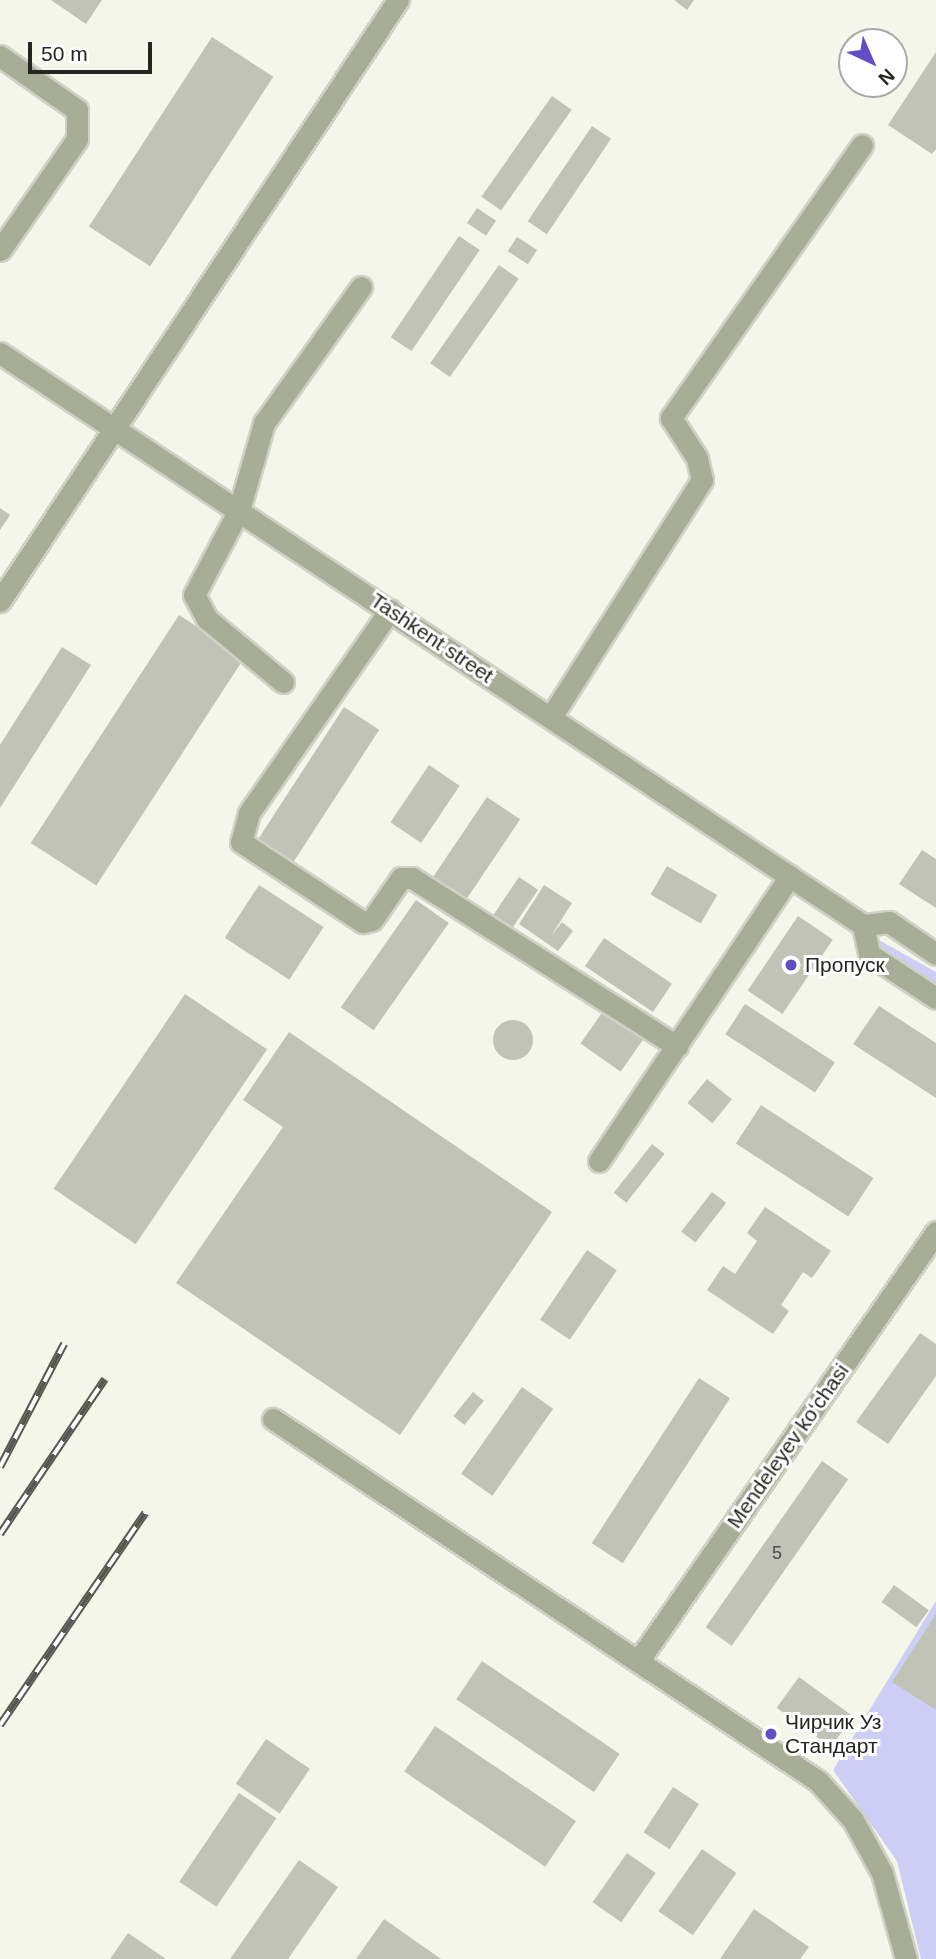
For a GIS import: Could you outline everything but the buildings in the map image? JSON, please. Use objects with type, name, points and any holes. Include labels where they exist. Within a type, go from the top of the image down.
[{"type":"street","points":[[0,601],[117,429],[398,0]]},
{"type":"street","points":[[0,55],[77,110],[77,139],[0,250]]},
{"type":"street","points":[[551,717],[702,480],[697,458],[671,418],[862,145]]},
{"type":"street","points":[[283,682],[197,608],[194,595],[239,510],[264,423],[361,287]]},
{"type":"street","name":"Tashkent street","points":[[0,353],[863,925]]},
{"type":"street","points":[[390,610],[249,813],[241,842],[363,922],[372,920],[401,878],[412,878],[677,1046]]},
{"type":"street","points":[[599,1161],[790,876]]},
{"type":"street","points":[[936,954],[889,922],[863,925],[869,954],[936,998]]},
{"type":"street","name":"Mendeleyev ko‘chasi","points":[[639,1660],[936,1232]]},
{"type":"street","points":[[273,1419],[818,1781],[853,1820],[886,1883],[906,1959]]},
{"type":"shaded area","points":[[877,939],[936,972],[936,983],[882,947]]},
{"type":"shaded area","points":[[936,1601],[936,1959],[921,1959],[897,1861],[833,1770]]},
{"type":"railway","points":[[0,1467],[64,1344]]},
{"type":"railway","points":[[0,1534],[105,1379]]},
{"type":"railway","points":[[0,1725],[145,1513]]},
{"type":"place","name":"Пропуск","points":[[791,965]]},
{"type":"place","name":"Чирчик Уз Стандарт","points":[[771,1734]]}]
